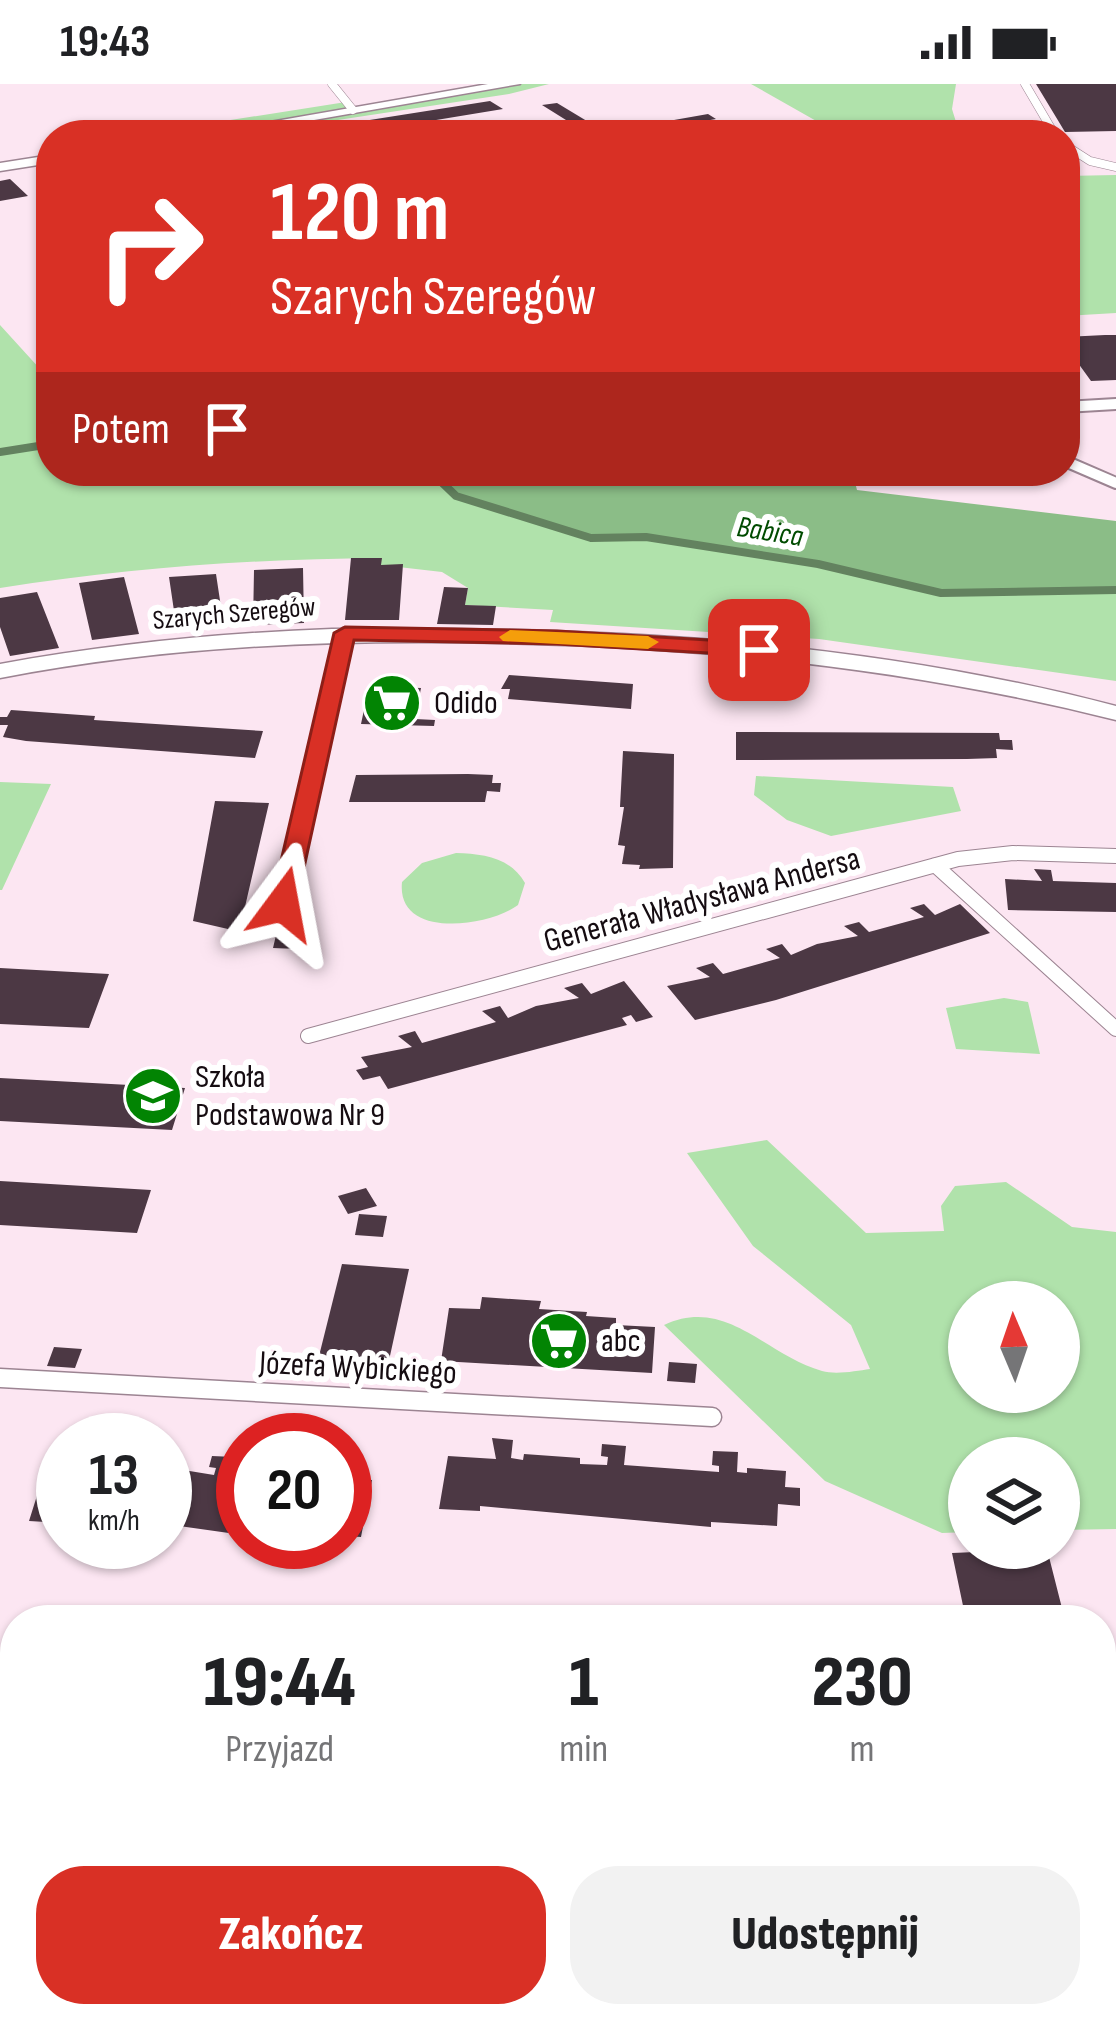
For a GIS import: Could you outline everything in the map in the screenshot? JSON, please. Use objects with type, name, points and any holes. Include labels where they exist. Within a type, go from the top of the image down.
[{"type":"street","points":[[292,120],[507,88]]},
{"type":"street","points":[[0,167],[36,161]]},
{"type":"street","name":"Szarych Szeregów","points":[[0,671],[193,643],[345,633],[593,639],[801,654],[946,674],[1116,713]]},
{"type":"lane","points":[[332,84],[352,110]]},
{"type":"lane","points":[[1025,84],[1046,120]]},
{"type":"lane","points":[[1080,155],[1116,167]]},
{"type":"lane","points":[[1080,406],[1116,404]]},
{"type":"lane","points":[[1080,467],[1116,483]]},
{"type":"lane","points":[[283,904],[345,633]]},
{"type":"lane","name":"Generała Władysława Andersa","points":[[308,1036],[935,865],[1013,853],[1116,856]]},
{"type":"lane","points":[[935,865],[1116,1029]]},
{"type":"lane","name":"Józefa Wybickiego","points":[[0,1378],[712,1417]]},
{"type":"green space","points":[[512,84],[549,84],[338,120],[231,120],[346,102],[353,110]]},
{"type":"green space","points":[[751,84],[956,84],[955,120],[815,120]]},
{"type":"green space","points":[[1116,175],[1116,313],[1080,315],[1080,176]]},
{"type":"green space","points":[[0,325],[36,365],[36,486],[446,486],[456,496],[591,538],[646,537],[818,564],[941,593],[1116,590],[1116,681],[819,639],[550,622],[553,610],[465,605],[468,588],[442,572],[381,565],[381,558],[190,566],[0,588]]},
{"type":"green space","points":[[446,486],[856,486],[857,490],[1116,521],[1116,590],[941,593],[818,564],[646,537],[591,538],[456,496]]},
{"type":"green space","points":[[756,776],[953,787],[961,811],[831,836],[787,820],[754,795]]},
{"type":"green space","points":[[0,782],[51,784],[2,890],[0,890]]},
{"type":"green space","points":[[456,853],[486,856],[512,867],[525,883],[518,905],[467,923],[428,921],[414,913],[404,901],[402,882],[422,863]]},
{"type":"green space","points":[[1004,998],[1028,1002],[1040,1054],[956,1049],[946,1008]]},
{"type":"green space","points":[[767,1140],[866,1233],[944,1231],[941,1206],[955,1186],[1006,1182],[1072,1227],[1116,1232],[1116,1529],[1080,1530],[1080,1437],[948,1437],[948,1533],[825,1481],[664,1325],[707,1318],[745,1331],[822,1371],[870,1369],[851,1325],[753,1246],[687,1153]]},
{"type":"building","points":[[1036,84],[1116,84],[1116,131],[1080,132],[1080,120],[1058,120]]},
{"type":"building","points":[[490,101],[503,109],[436,120],[370,120]]},
{"type":"building","points":[[557,103],[585,120],[566,120],[542,105]]},
{"type":"building","points":[[708,114],[716,119],[710,120],[674,120]]},
{"type":"building","points":[[10,179],[28,196],[0,201],[0,181]]},
{"type":"building","points":[[1116,335],[1116,380],[1091,381],[1080,366],[1080,336]]},
{"type":"building","points":[[351,558],[403,564],[399,620],[345,620]]},
{"type":"building","points":[[303,568],[304,623],[253,625],[254,570]]},
{"type":"building","points":[[216,574],[224,627],[177,631],[169,577]]},
{"type":"building","points":[[124,577],[139,634],[92,640],[79,583]]},
{"type":"building","points":[[444,587],[468,588],[465,605],[496,606],[493,625],[437,624]]},
{"type":"building","points":[[37,592],[59,648],[10,656],[0,627],[0,598]]},
{"type":"building","points":[[509,675],[633,684],[631,709],[508,699],[510,689],[501,689]]},
{"type":"building","name":"Odido","points":[[369,686],[421,688],[415,719],[435,720],[434,726],[361,724]]},
{"type":"building","points":[[11,710],[263,731],[255,758],[26,741],[3,737],[8,725],[0,725],[0,717],[7,717]]},
{"type":"building","points":[[736,732],[999,733],[1000,740],[1012,740],[1013,750],[996,749],[997,758],[736,760]]},
{"type":"building","points":[[623,751],[674,754],[673,868],[639,869],[640,865],[622,864],[625,846],[618,845],[624,807],[620,807]]},
{"type":"building","points":[[356,775],[493,775],[492,783],[501,783],[500,792],[487,791],[485,802],[349,802]]},
{"type":"building","points":[[215,801],[269,803],[244,911],[249,911],[245,926],[228,929],[193,921]]},
{"type":"building","points":[[1034,869],[1051,870],[1053,881],[1116,883],[1116,912],[1008,910],[1005,879],[1042,881]]},
{"type":"building","points":[[924,904],[935,915],[960,904],[990,933],[776,1000],[695,1020],[667,986],[710,977],[696,968],[713,963],[723,974],[780,958],[766,949],[782,944],[791,955],[858,936],[844,926],[859,922],[869,932],[924,917],[910,908]]},
{"type":"building","points":[[277,931],[302,932],[298,949],[273,948]]},
{"type":"building","points":[[0,968],[109,974],[89,1028],[0,1024]]},
{"type":"building","points":[[624,981],[653,1017],[636,1022],[631,1015],[622,1018],[627,1025],[388,1089],[380,1076],[363,1080],[356,1070],[368,1067],[361,1057],[412,1047],[398,1036],[415,1031],[422,1043],[496,1022],[482,1011],[500,1006],[508,1018],[536,1006],[579,998],[564,988],[582,983],[591,994]]},
{"type":"building","points":[[0,1078],[185,1088],[172,1130],[0,1121]]},
{"type":"building","points":[[0,1181],[151,1190],[137,1233],[0,1225]]},
{"type":"building","points":[[366,1188],[377,1206],[348,1214],[338,1196]]},
{"type":"building","points":[[359,1214],[387,1216],[383,1237],[355,1235]]},
{"type":"building","points":[[342,1264],[409,1269],[388,1365],[318,1360]]},
{"type":"building","points":[[482,1297],[541,1301],[539,1309],[587,1312],[586,1316],[616,1318],[616,1325],[655,1327],[652,1373],[441,1361],[449,1308],[480,1309]]},
{"type":"building","points":[[54,1347],[82,1349],[75,1368],[47,1366]]},
{"type":"building","points":[[669,1362],[697,1364],[695,1383],[667,1381]]},
{"type":"building","points":[[492,1438],[513,1440],[511,1458],[523,1460],[524,1454],[607,1465],[608,1457],[601,1456],[602,1444],[626,1446],[624,1465],[719,1472],[719,1466],[712,1465],[713,1451],[738,1452],[737,1472],[747,1473],[747,1468],[786,1471],[785,1487],[800,1488],[800,1506],[778,1504],[777,1526],[711,1522],[711,1527],[480,1506],[480,1511],[439,1509],[448,1456],[496,1459]]},
{"type":"building","points":[[216,1468],[216,1531],[192,1528],[192,1471],[214,1475]]},
{"type":"building","points":[[955,1569],[1052,1569],[1061,1605],[963,1605]]},
{"type":"waterway","name":"Babica","points":[[0,452],[36,446]]},
{"type":"waterway","name":"Babica","points":[[446,486],[456,496],[591,538],[646,537],[818,564],[941,593],[1116,590]]},
{"type":"slow traffic","points":[[510,637],[648,642]]},
{"type":"place","name":"Odido","points":[[392,703]]},
{"type":"place","name":"Szkoła Podstawowa Nr 9","points":[[153,1096]]},
{"type":"place","name":"abc","points":[[559,1341]]},
{"type":"route","points":[[283,904],[345,633],[557,638],[759,650]]}]
